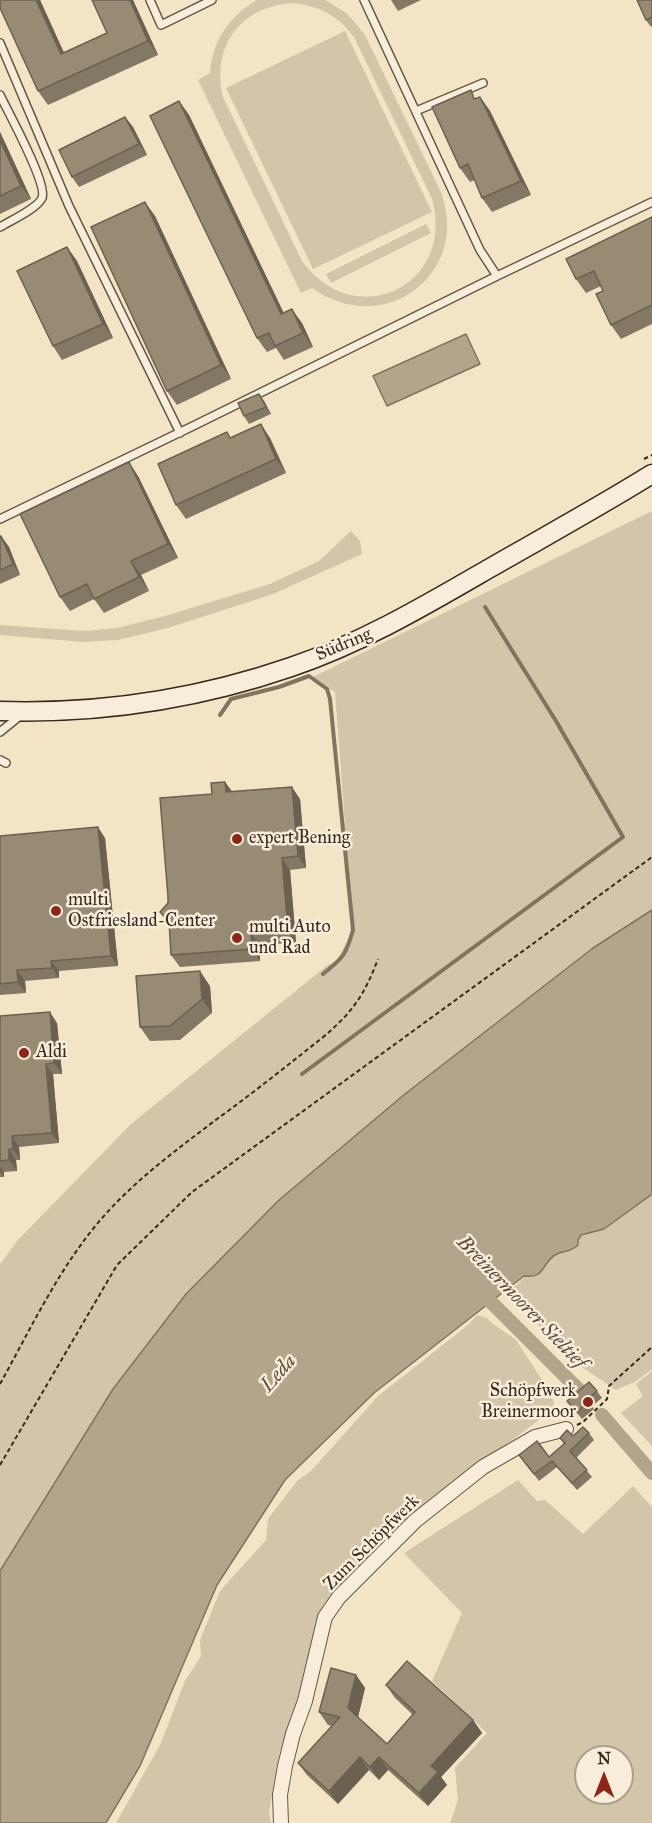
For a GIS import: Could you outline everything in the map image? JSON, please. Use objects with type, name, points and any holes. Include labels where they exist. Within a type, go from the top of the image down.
[{"type":"main road","name":"Südring","points":[[0,711],[80,710],[183,696],[238,684],[292,667],[392,624],[647,467]]},
{"type":"street","name":"Zum Schöpfwerk","points":[[281,1823],[280,1796],[288,1755],[305,1701],[325,1617],[339,1597],[416,1521],[483,1467],[535,1437],[566,1429]]},
{"type":"lane","points":[[150,0],[161,25],[212,0]]},
{"type":"lane","points":[[364,0],[480,250],[497,276]]},
{"type":"lane","points":[[0,44],[69,206],[180,433]]},
{"type":"lane","points":[[416,111],[483,83]]},
{"type":"lane","points":[[0,95],[37,172],[43,189],[43,197],[38,203],[0,227]]},
{"type":"lane","points":[[0,519],[652,202]]},
{"type":"lane","points":[[0,732],[26,712]]},
{"type":"path","points":[[647,467],[652,454]]},
{"type":"path","points":[[0,1465],[117,1265],[192,1192],[652,857]]},
{"type":"path","points":[[0,1384],[37,1316],[71,1260],[97,1224],[161,1162],[344,1020],[361,997],[378,959]]},
{"type":"path","points":[[566,1429],[583,1422],[607,1399],[609,1386],[652,1347]]},
{"type":"shaded area","points":[[257,0],[325,0],[345,12],[365,35],[440,190],[447,220],[444,247],[433,271],[416,289],[393,301],[367,306],[340,302],[312,288],[301,293],[198,80],[210,73],[218,40],[230,22]],"holes":[[[293,3],[328,13],[342,23],[354,37],[432,199],[435,230],[429,256],[415,276],[396,290],[373,296],[348,294],[324,283],[302,261],[223,97],[220,78],[222,61],[226,46],[234,32],[258,12]]]},
{"type":"shaded area","points":[[345,31],[432,212],[313,269],[226,88]]},
{"type":"shaded area","points":[[426,224],[431,233],[331,283],[326,274]]},
{"type":"shaded area","points":[[652,511],[652,913],[181,1311],[0,1570],[0,1264],[18,1240],[131,1124],[329,964],[335,964],[353,930],[335,692],[311,678]]},
{"type":"shaded area","points":[[351,531],[360,541],[362,554],[273,594],[168,628],[118,640],[83,642],[0,635],[0,625],[85,631],[117,628],[165,616],[270,584],[319,561]]},
{"type":"shaded area","points":[[652,1194],[652,1369],[635,1382],[616,1390],[564,1355],[515,1298],[511,1290],[525,1277],[536,1276],[540,1273],[556,1255],[577,1248],[581,1235],[604,1229]]},
{"type":"shaded area","points":[[477,1315],[487,1318],[516,1340],[550,1392],[554,1403],[553,1409],[493,1455],[327,1608],[279,1755],[269,1812],[271,1823],[116,1823],[160,1745],[185,1681],[201,1656],[200,1640],[220,1591],[266,1540],[268,1519],[297,1481],[311,1471],[378,1396],[468,1325]]},
{"type":"shaded area","points":[[652,1371],[652,1446],[621,1413],[643,1396],[636,1384]]},
{"type":"shaded area","points":[[518,1480],[537,1501],[545,1500],[583,1534],[633,1486],[652,1507],[652,1823],[450,1823],[458,1800],[455,1768],[487,1733],[432,1681],[462,1613],[404,1553]]},
{"type":"water","points":[[466,334],[480,364],[387,406],[373,376]]},
{"type":"water","name":"Leda","points":[[652,910],[652,1194],[604,1229],[581,1235],[575,1248],[555,1255],[540,1273],[524,1276],[374,1393],[285,1480],[217,1585],[140,1766],[106,1823],[0,1823],[0,1571],[113,1389],[186,1294],[279,1200],[405,1094],[593,948]]},
{"type":"building","points":[[0,0],[36,0],[61,54],[107,33],[92,0],[130,0],[148,41],[38,91],[0,8]]},
{"type":"building","points":[[637,0],[652,0],[652,17],[646,20]]},
{"type":"building","points":[[471,90],[474,99],[480,97],[521,181],[482,198],[468,164],[460,168],[432,107]]},
{"type":"building","points":[[179,101],[281,314],[292,309],[303,333],[275,346],[269,333],[257,338],[150,116]]},
{"type":"building","points":[[125,117],[139,144],[72,177],[59,150]]},
{"type":"building","points":[[0,140],[21,186],[0,196]]},
{"type":"building","points":[[145,202],[221,365],[167,391],[91,227]]},
{"type":"building","points":[[652,217],[652,305],[611,325],[596,294],[603,291],[594,271],[576,279],[566,259]]},
{"type":"building","points":[[67,247],[103,324],[53,346],[17,271]]},
{"type":"building","points":[[259,394],[266,407],[244,416],[238,403]]},
{"type":"building","points":[[261,424],[276,459],[176,505],[158,464],[227,432],[230,438]]},
{"type":"building","points":[[129,462],[168,544],[131,561],[139,577],[94,599],[87,584],[60,597],[20,514]]},
{"type":"building","points":[[0,536],[13,564],[0,570]]},
{"type":"building","name":"expert Bening","points":[[225,782],[226,792],[292,787],[298,856],[282,858],[288,931],[251,933],[252,949],[171,955],[169,921],[160,912],[168,903],[168,897],[160,798],[212,794],[211,783]]},
{"type":"building","name":"multi Ostfriesland-Center","points":[[98,827],[111,956],[51,961],[52,968],[17,970],[18,982],[0,984],[0,836]]},
{"type":"building","points":[[200,971],[202,999],[170,1026],[140,1027],[136,976]]},
{"type":"building","points":[[50,1012],[54,1063],[46,1064],[52,1133],[12,1136],[13,1149],[9,1149],[9,1160],[0,1161],[0,1016]]},
{"type":"building","points":[[589,1382],[597,1391],[577,1412],[567,1401]]},
{"type":"building","points":[[583,1427],[589,1433],[570,1451],[587,1470],[572,1483],[552,1461],[534,1474],[519,1455],[537,1441],[549,1457],[565,1443],[560,1438],[567,1430],[573,1436]]},
{"type":"building","points":[[407,1661],[473,1720],[431,1766],[438,1772],[419,1793],[379,1757],[370,1767],[360,1757],[329,1791],[298,1763],[340,1717],[319,1712],[331,1668],[356,1675],[348,1708],[387,1744],[415,1712],[386,1685]]},
{"type":"waterway","points":[[302,1074],[623,837],[556,721],[485,607]]},
{"type":"waterway","points":[[220,715],[231,699],[279,687],[309,676],[327,689],[330,699],[353,930],[343,955],[323,974]]},
{"type":"waterway","name":"Breinermoorer Sieltief","points":[[477,1288],[584,1395]]},
{"type":"waterway","name":"Breinermoorer Sieltief","points":[[602,1415],[652,1473]]},
{"type":"place","name":"expert Bening","points":[[237,839]]},
{"type":"place","name":"multi Ostfriesland-Center","points":[[56,911]]},
{"type":"place","name":"multi Auto und Rad","points":[[237,938]]},
{"type":"place","name":"Aldi","points":[[24,1053]]},
{"type":"place","name":"Schöpfwerk Breinermoor","points":[[588,1402]]}]
